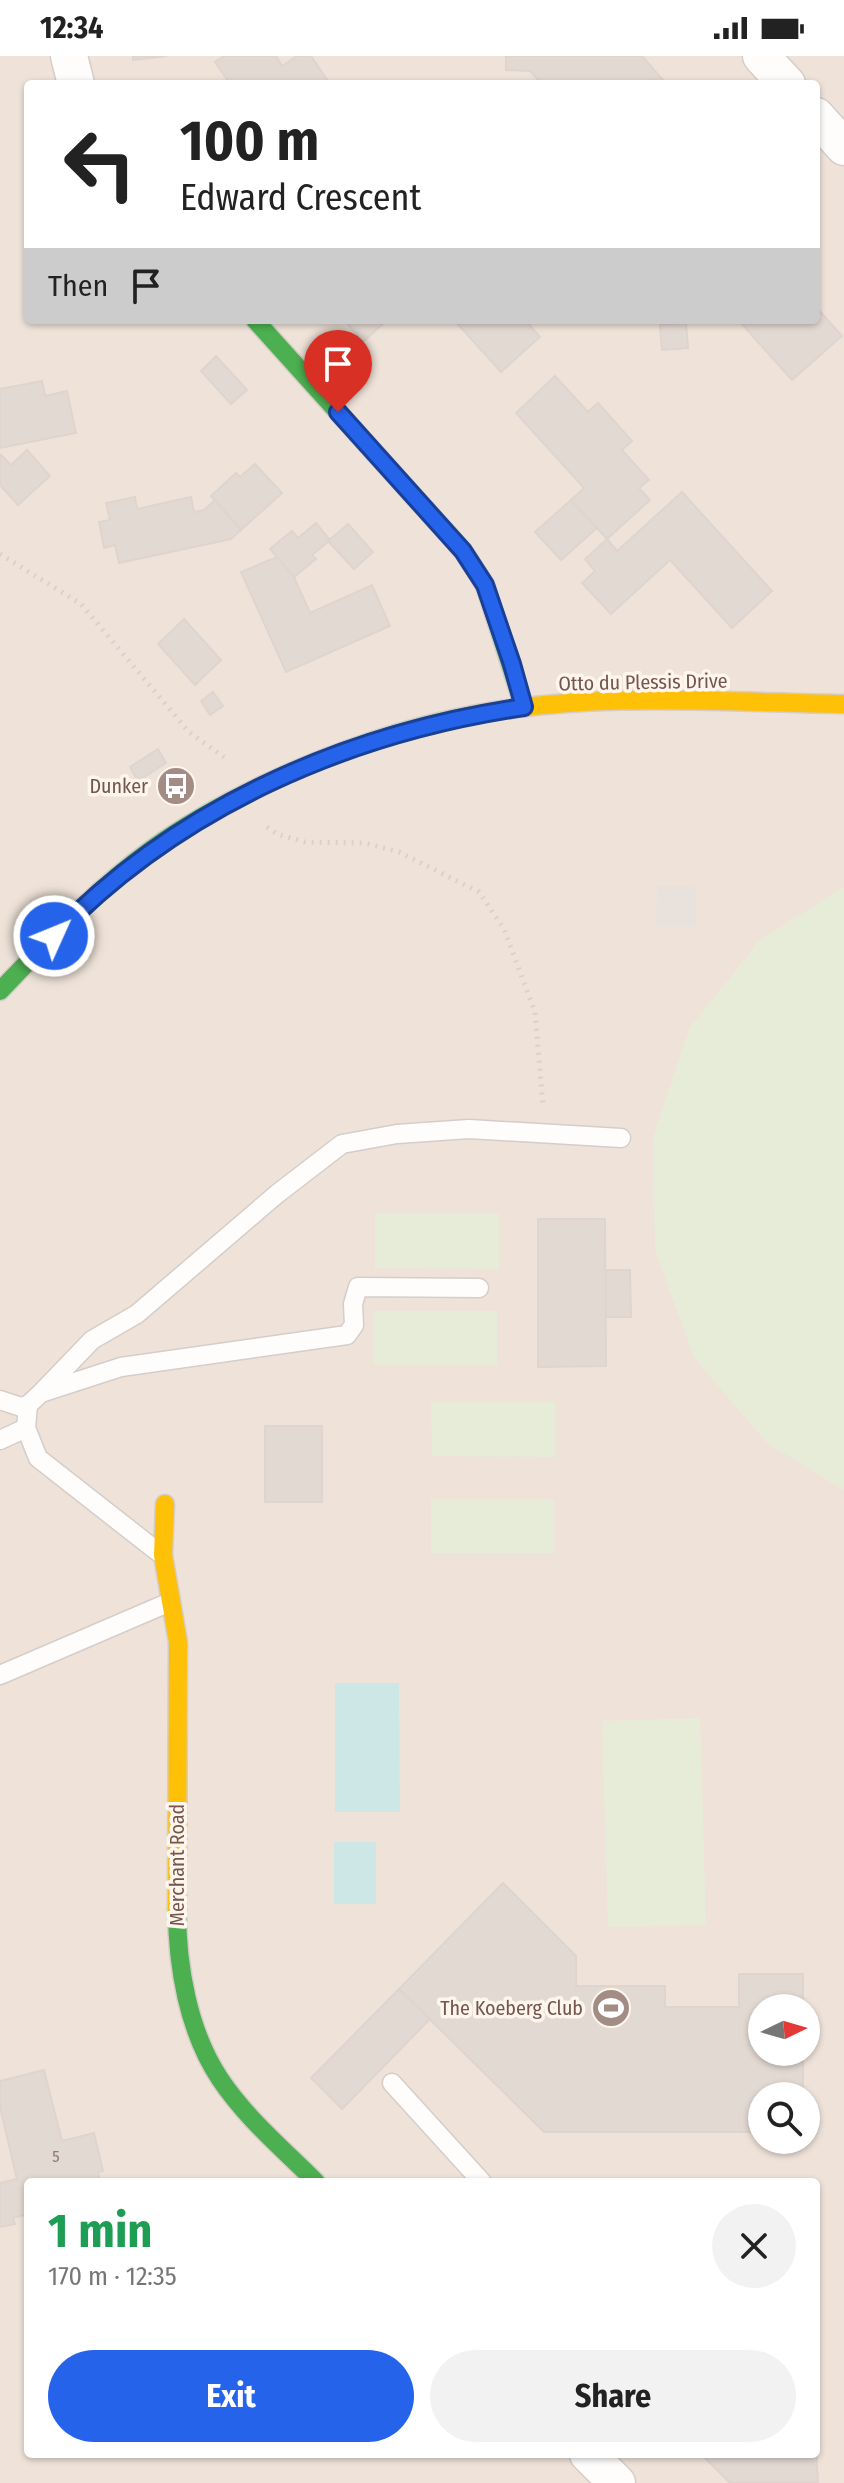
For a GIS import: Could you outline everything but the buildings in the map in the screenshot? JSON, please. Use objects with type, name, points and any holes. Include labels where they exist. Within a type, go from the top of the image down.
[{"type":"street","points":[[69,56],[75,80]]},
{"type":"street","points":[[761,56],[783,80]]},
{"type":"street","points":[[820,120],[844,147]]},
{"type":"street","points":[[259,324],[463,551],[485,585],[524,707]]},
{"type":"street","name":"Otto du Plessis Drive","points":[[0,991],[71,917],[137,861],[201,818],[325,758],[397,732],[465,716],[524,707],[601,701],[844,704]]},
{"type":"street","name":"Merchant Road","points":[[165,1504],[163,1555],[178,1642],[177,1933],[182,1979],[193,2023],[212,2065],[237,2099],[312,2178]]},
{"type":"street","points":[[592,2458],[617,2483]]},
{"type":"lane","points":[[163,1555],[38,1458],[26,1428],[35,1399],[92,1340],[137,1314],[277,1194],[342,1144],[397,1134],[469,1129],[621,1138]]},
{"type":"lane","points":[[0,1400],[14,1406],[136,1364],[347,1335],[354,1325],[353,1304],[358,1287],[479,1288]]},
{"type":"lane","points":[[0,1440],[26,1428]]},
{"type":"lane","points":[[0,1675],[171,1601]]},
{"type":"lane","points":[[392,2083],[478,2178]]},
{"type":"path","points":[[0,554],[81,604],[189,732],[229,761],[261,822],[277,834],[305,842],[364,843],[399,852],[479,892],[504,929],[535,1012],[545,1133]]},
{"type":"shaded area","points":[[0,56],[844,56],[844,2483],[0,2483]]},
{"type":"shaded area","points":[[657,886],[696,887],[696,927],[656,927]]},
{"type":"green space","points":[[844,887],[844,1490],[767,1443],[694,1357],[655,1250],[653,1137],[689,1029],[760,940]]},
{"type":"green space","points":[[375,1214],[499,1214],[499,1269],[375,1268]]},
{"type":"green space","points":[[374,1311],[497,1311],[497,1365],[374,1365]]},
{"type":"green space","points":[[431,1402],[555,1402],[555,1457],[432,1456]]},
{"type":"green space","points":[[431,1499],[554,1499],[554,1553],[431,1553]]},
{"type":"green space","points":[[700,1718],[706,1925],[608,1927],[602,1721]]},
{"type":"water","points":[[335,1683],[399,1683],[400,1812],[335,1812]]},
{"type":"water","points":[[334,1842],[376,1842],[376,1904],[334,1904]]},
{"type":"traffic: fast","points":[[259,324],[463,551],[485,585],[524,707]]},
{"type":"traffic: fast","points":[[0,991],[111,881],[186,826],[305,766],[390,736],[472,715]]},
{"type":"traffic: fast","points":[[177,1909],[179,1953],[186,1997],[209,2060],[241,2107],[312,2178]]},
{"type":"traffic: slow","points":[[472,715],[564,703],[611,701],[844,704]]},
{"type":"traffic: slow","points":[[165,1504],[163,1555],[178,1642],[177,1909]]},
{"type":"place","name":"Dunker","points":[[176,786]]},
{"type":"place","name":"The Koeberg Club","points":[[611,2008]]},
{"type":"route","points":[[54,936],[71,917],[137,861],[201,818],[246,794],[325,758],[397,732],[465,716],[524,707],[485,585],[463,551],[338,412]]}]
